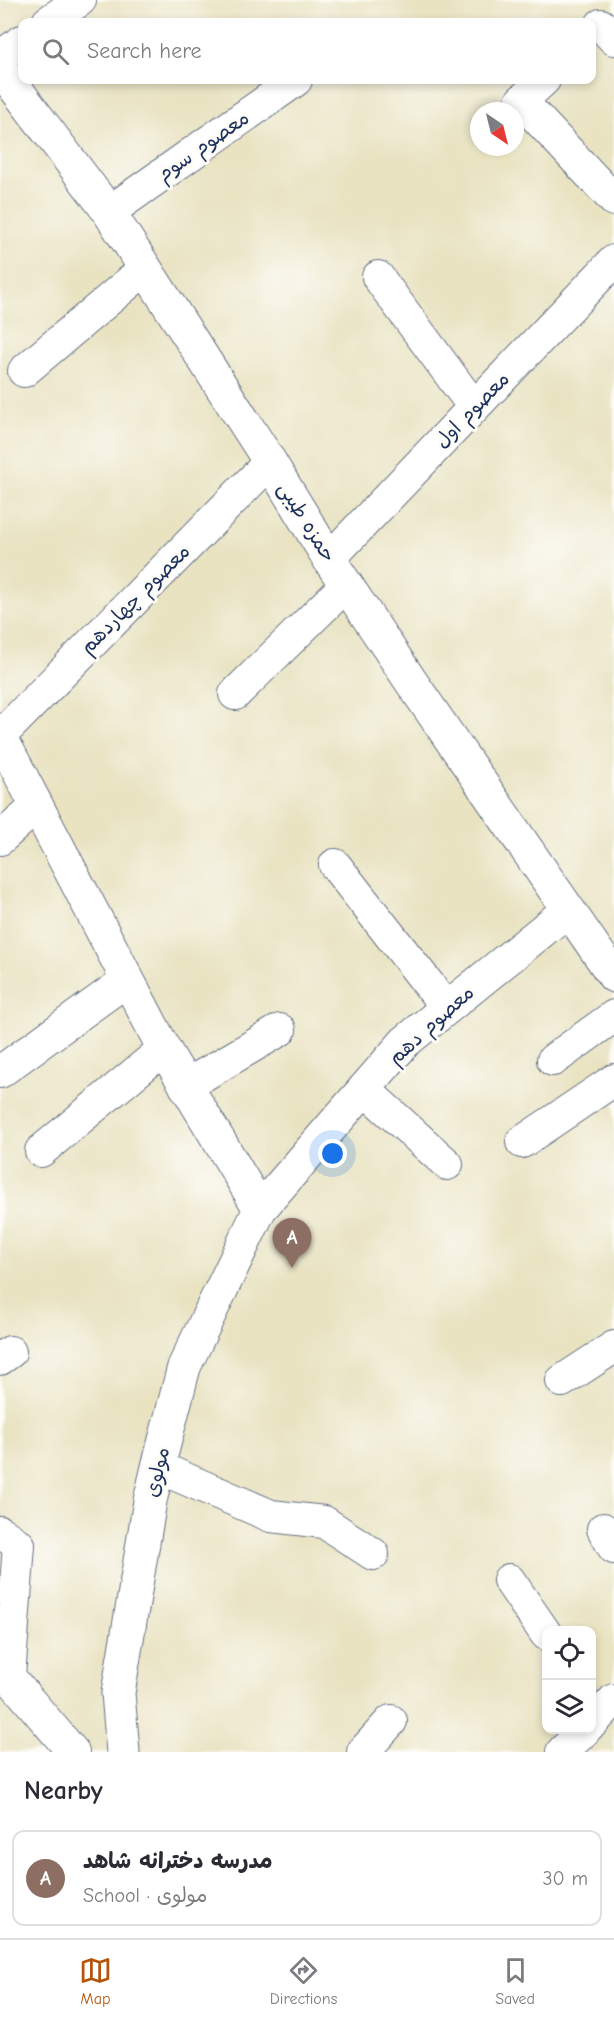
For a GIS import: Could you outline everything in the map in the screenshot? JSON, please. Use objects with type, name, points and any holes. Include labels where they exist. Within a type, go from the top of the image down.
[{"type":"street","points":[[54,18],[80,0]]},
{"type":"street","points":[[0,57],[18,44]]},
{"type":"street","name":"حمزه طیبی","points":[[0,68],[109,212],[338,572],[614,976]]},
{"type":"street","name":"معصوم سوم","points":[[109,212],[290,84]]},
{"type":"street","points":[[540,84],[521,101],[614,200]]},
{"type":"street","name":"معصوم اول","points":[[235,694],[474,407],[614,261]]},
{"type":"street","points":[[24,372],[145,269]]},
{"type":"street","points":[[378,276],[474,407]]},
{"type":"street","name":"معصوم چهاردهم","points":[[0,736],[270,462]]},
{"type":"street","points":[[0,742],[9,753],[164,1049],[260,1209]]},
{"type":"street","points":[[0,839],[37,806]]},
{"type":"street","points":[[335,865],[447,1008]]},
{"type":"street","name":"معصوم دهم","points":[[260,1209],[405,1042],[568,910]]},
{"type":"street","points":[[0,1072],[127,980]]},
{"type":"street","points":[[553,1060],[614,1016]]},
{"type":"street","points":[[185,1086],[280,1030]]},
{"type":"street","points":[[41,1151],[164,1049]]},
{"type":"street","points":[[522,1142],[614,1080]]},
{"type":"street","points":[[364,1089],[447,1164]]},
{"type":"street","name":"مولوی","points":[[123,1752],[118,1693],[150,1501],[158,1467],[184,1367],[260,1209]]},
{"type":"street","points":[[562,1381],[614,1347]]},
{"type":"street","points":[[158,1467],[271,1516],[324,1522],[373,1554]]},
{"type":"street","points":[[0,1532],[20,1545],[9,1677],[73,1752]]},
{"type":"street","points":[[509,1580],[542,1628]]},
{"type":"street","points":[[363,1752],[391,1721]]},
{"type":"street","points":[[562,1752],[578,1734]]},
{"type":"place","name":"مدرسه دخترانه شاهد","points":[[292,1268]]}]
